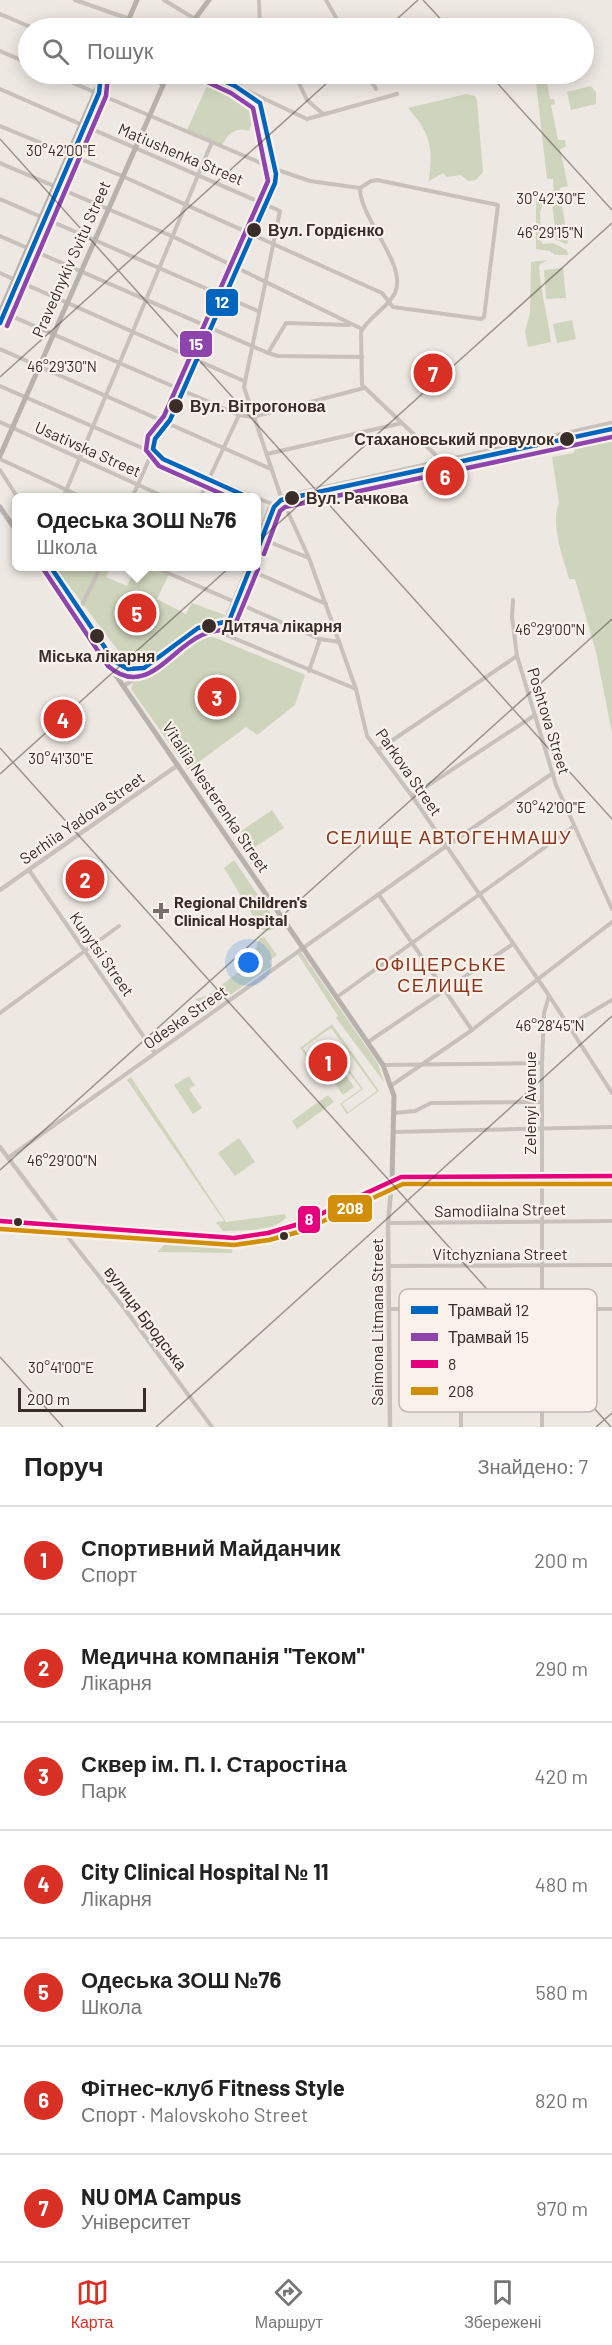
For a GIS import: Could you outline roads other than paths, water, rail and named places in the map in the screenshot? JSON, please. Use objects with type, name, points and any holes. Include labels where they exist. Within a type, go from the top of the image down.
[{"type":"main road","points":[[130,18],[137,0]]},
{"type":"main road","points":[[194,18],[209,0]]},
{"type":"main road","points":[[0,312],[99,84]]},
{"type":"main road","name":"Pravednykiv Svitu Street","points":[[0,458],[11,427],[163,84]]},
{"type":"main road","points":[[0,507],[12,525]]},
{"type":"main road","name":"Vitaliia Nesterenka Street","points":[[44,571],[383,1065],[392,1086],[394,1113],[392,1181]]},
{"type":"main road","points":[[0,1221],[208,1238],[254,1235],[299,1224],[392,1181],[410,1176],[612,1176]]},
{"type":"street","points":[[75,0],[130,18]]},
{"type":"street","points":[[164,0],[191,18]]},
{"type":"street","points":[[259,0],[260,18]]},
{"type":"street","points":[[326,0],[336,18]]},
{"type":"street","points":[[0,14],[18,22]]},
{"type":"street","points":[[0,51],[18,59]]},
{"type":"street","points":[[0,126],[68,156],[122,176],[382,293],[396,308],[481,319],[484,317],[498,206],[377,180],[360,188],[310,181],[275,169],[76,84]]},
{"type":"street","points":[[233,84],[307,119],[397,94]]},
{"type":"street","points":[[299,84],[307,100],[324,115]]},
{"type":"street","points":[[373,84],[376,89]]},
{"type":"street","name":"Matiushenka Street","points":[[0,89],[134,148],[200,174],[278,210],[281,217],[275,245]]},
{"type":"street","points":[[134,493],[222,297],[275,169],[262,99]]},
{"type":"street","points":[[65,493],[212,142]]},
{"type":"street","points":[[0,163],[174,237],[362,329]]},
{"type":"street","points":[[360,188],[362,201],[397,276],[396,289],[389,302],[362,329],[364,388],[443,462]]},
{"type":"street","points":[[0,199],[258,312]]},
{"type":"street","points":[[0,236],[268,353],[278,356],[362,357]]},
{"type":"street","points":[[0,273],[195,357],[244,381],[275,245]]},
{"type":"street","points":[[0,312],[239,415],[253,417],[364,388]]},
{"type":"street","points":[[268,353],[286,323],[351,325]]},
{"type":"street","points":[[0,350],[39,365],[271,470]]},
{"type":"street","name":"Parkova Street","points":[[244,381],[253,417],[271,470],[309,558],[356,689],[367,735],[412,795],[445,847],[538,979],[612,1093]]},
{"type":"street","points":[[0,386],[245,493]]},
{"type":"street","points":[[202,493],[239,415]]},
{"type":"street","name":"Usativska Street","points":[[0,422],[156,493]]},
{"type":"street","points":[[267,454],[402,423]]},
{"type":"street","points":[[261,530],[272,504],[281,497],[612,423]]},
{"type":"street","points":[[0,458],[75,493]]},
{"type":"street","points":[[0,470],[15,493]]},
{"type":"street","points":[[261,500],[272,504]]},
{"type":"street","points":[[261,538],[309,558]]},
{"type":"street","points":[[76,617],[99,571]]},
{"type":"street","points":[[124,686],[194,638],[219,632],[227,623],[246,571]]},
{"type":"street","points":[[254,571],[326,604]]},
{"type":"street","points":[[164,572],[320,639],[339,642]]},
{"type":"street","name":"Poshtova Street","points":[[513,600],[512,617],[517,656],[553,773],[573,827],[612,909]]},
{"type":"street","points":[[219,632],[356,689]]},
{"type":"street","points":[[309,671],[320,639]]},
{"type":"street","points":[[378,750],[517,656]]},
{"type":"street","points":[[412,795],[535,716]]},
{"type":"street","name":"Serhiia Yadova Street","points":[[0,890],[178,765]]},
{"type":"street","name":"Odeska Street","points":[[8,1158],[445,847],[553,773]]},
{"type":"street","points":[[337,997],[573,827]]},
{"type":"street","name":"Kunytsi Street","points":[[29,870],[155,1053]]},
{"type":"street","points":[[379,895],[472,1030]]},
{"type":"street","points":[[392,1086],[472,1030],[612,922]]},
{"type":"street","points":[[0,1012],[119,926]]},
{"type":"street","points":[[368,1042],[513,944]]},
{"type":"street","name":"Zelenyi Avenue","points":[[542,1289],[542,1063],[544,1013],[549,996]]},
{"type":"street","points":[[568,1026],[612,1000]]},
{"type":"street","points":[[383,1065],[542,1063]]},
{"type":"street","points":[[394,1113],[415,1111],[431,1103],[542,1102]]},
{"type":"street","points":[[393,1132],[612,1127]]},
{"type":"street","points":[[0,1147],[59,1225]]},
{"type":"street","name":"Saimona Litmana Street","points":[[390,1427],[388,1223],[392,1181]]},
{"type":"street","name":"Samodiialna Street","points":[[388,1223],[612,1221]]},
{"type":"street","name":"вулиця Бродська","points":[[59,1225],[212,1427]]},
{"type":"street","name":"Vitchyzniana Street","points":[[389,1266],[612,1265]]},
{"type":"street","points":[[389,1309],[399,1309]]},
{"type":"street","points":[[597,1309],[612,1309]]},
{"type":"tram line","name":"12","points":[[0,323],[99,93],[100,84]]},
{"type":"tram line","name":"15","points":[[7,326],[106,96],[107,84]]},
{"type":"tram line","name":"15","points":[[212,84],[231,93],[253,108],[268,181],[164,416],[148,436],[146,450],[159,466],[220,493]]},
{"type":"tram line","name":"12","points":[[230,84],[260,103],[276,174],[275,183],[170,420],[155,439],[153,449],[163,459],[239,493]]},
{"type":"tram line","name":"12","points":[[261,541],[274,507],[281,500],[612,429]]},
{"type":"tram line","name":"15","points":[[264,554],[280,511],[285,507],[612,437]]},
{"type":"tram line","name":"15","points":[[45,571],[108,666],[122,675],[134,677],[157,668],[202,635],[234,627],[257,571]]},
{"type":"tram line","name":"12","points":[[53,571],[114,661],[128,669],[144,668],[198,628],[229,621],[249,571]]},
{"type":"place","name":"Вул. Гордієнко","points":[[254,230]]},
{"type":"place","name":"NU OMA Campus","points":[[433,373]]},
{"type":"place","name":"Вул. Вітрогонова","points":[[176,406]]},
{"type":"place","name":"Стахановський провулок","points":[[567,439]]},
{"type":"place","name":"Фітнес-клуб Fitness Style","points":[[445,476]]},
{"type":"place","name":"Вул. Рачкова","points":[[292,498]]},
{"type":"place","name":"Одеська ЗОШ №76","points":[[137,613]]},
{"type":"place","name":"Дитяча лікарня","points":[[209,626]]},
{"type":"place","name":"Міська лікарня","points":[[97,636]]},
{"type":"place","name":"Сквер ім. П. І. Старостіна","points":[[217,697]]},
{"type":"place","name":"City Clinical Hospital № 11","points":[[63,719]]},
{"type":"place","name":"Медична компанія \"Теком\"","points":[[85,879]]},
{"type":"place","name":"Regional Children's Clinical Hospital","points":[[161,911]]},
{"type":"place","name":"Спортивний Майданчик","points":[[328,1062]]},
{"type":"district","name":"СЕЛИЩЕ АВТОГЕНМАШУ","points":[[449,838]]},
{"type":"district","name":"ОФІЦЕРСЬКЕ СЕЛИЩЕ","points":[[441,975]]}]
